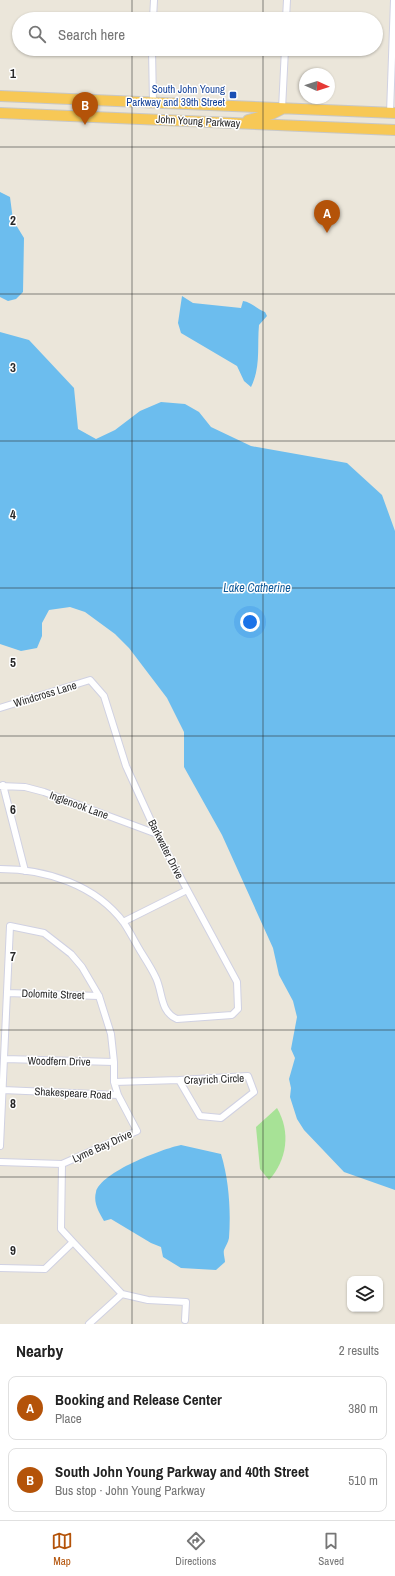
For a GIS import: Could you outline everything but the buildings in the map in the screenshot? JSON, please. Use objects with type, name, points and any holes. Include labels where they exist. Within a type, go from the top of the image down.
[{"type":"highway","name":"John Young Parkway","points":[[0,96],[392,113]]},
{"type":"highway","points":[[236,123],[272,114],[282,108]]},
{"type":"highway","name":"John Young Parkway","points":[[0,113],[395,130]]},
{"type":"street","points":[[153,12],[154,0]]},
{"type":"street","points":[[286,12],[287,0]]},
{"type":"street","points":[[392,113],[394,0]]},
{"type":"street","points":[[152,56],[153,103]]},
{"type":"street","points":[[282,108],[285,56]]},
{"type":"street","name":"Windcross Lane","points":[[0,708],[90,680]]},
{"type":"street","name":"Barkwater Drive","points":[[90,680],[104,696],[126,766],[157,834],[236,982],[238,1009],[232,1015],[177,1019],[170,1016],[166,1010],[156,978],[123,922]]},
{"type":"street","points":[[2,785],[25,871]]},
{"type":"street","name":"Inglenook Lane","points":[[2,785],[44,792],[157,834]]},
{"type":"street","points":[[0,868],[25,871],[59,878],[83,887],[96,896],[123,922],[187,890]]},
{"type":"street","points":[[0,1146],[10,926],[44,933],[71,954],[82,967],[99,996],[111,1034],[114,1062],[114,1082],[118,1095]]},
{"type":"street","name":"Dolomite Street","points":[[7,993],[99,996]]},
{"type":"street","name":"Woodfern Drive","points":[[4,1059],[114,1062]]},
{"type":"street","name":"Crayrich Circle","points":[[114,1082],[248,1076],[254,1092],[221,1118],[200,1116],[178,1080]]},
{"type":"street","name":"Shakespeare Road","points":[[3,1090],[118,1095]]},
{"type":"street","name":"Lyme Bay Drive","points":[[118,1095],[137,1131],[62,1164],[61,1229],[122,1294]]},
{"type":"street","points":[[0,1162],[62,1164]]},
{"type":"street","points":[[0,1268],[46,1269],[73,1242]]},
{"type":"street","points":[[89,1324],[122,1294],[148,1300],[186,1302],[185,1320]]},
{"type":"green space","points":[[277,1108],[284,1127],[285,1146],[280,1164],[269,1180],[260,1169],[256,1127]]},
{"type":"water","points":[[0,192],[10,197],[13,220],[24,238],[23,292],[16,299],[8,301],[0,297]]},
{"type":"water","points":[[182,296],[193,303],[241,308],[243,301],[265,312],[267,316],[259,325],[256,372],[251,387],[244,381],[237,366],[181,333],[178,323]]},
{"type":"water","name":"Lake Catherine","points":[[0,332],[29,340],[74,388],[78,429],[96,439],[115,430],[140,411],[161,402],[185,404],[199,412],[211,427],[251,446],[347,463],[382,495],[395,531],[395,1190],[344,1172],[304,1130],[297,1119],[290,1097],[291,1088],[289,1079],[295,1058],[291,1049],[297,1017],[293,1001],[279,975],[273,948],[222,835],[184,767],[184,732],[167,698],[129,648],[115,634],[85,612],[70,607],[49,610],[42,623],[42,636],[37,648],[21,651],[0,644]]},
{"type":"water","points":[[181,1145],[221,1154],[224,1164],[228,1185],[230,1228],[229,1240],[224,1251],[225,1262],[216,1270],[181,1268],[163,1257],[161,1247],[151,1243],[111,1219],[104,1221],[96,1204],[95,1196],[100,1184],[120,1169],[147,1156]]},
{"type":"place","name":"South John Young Parkway and 39th Street","points":[[233,95]]},
{"type":"place","name":"South John Young Parkway and 40th Street","points":[[85,125]]},
{"type":"place","name":"Booking and Release Center","points":[[327,233]]}]
